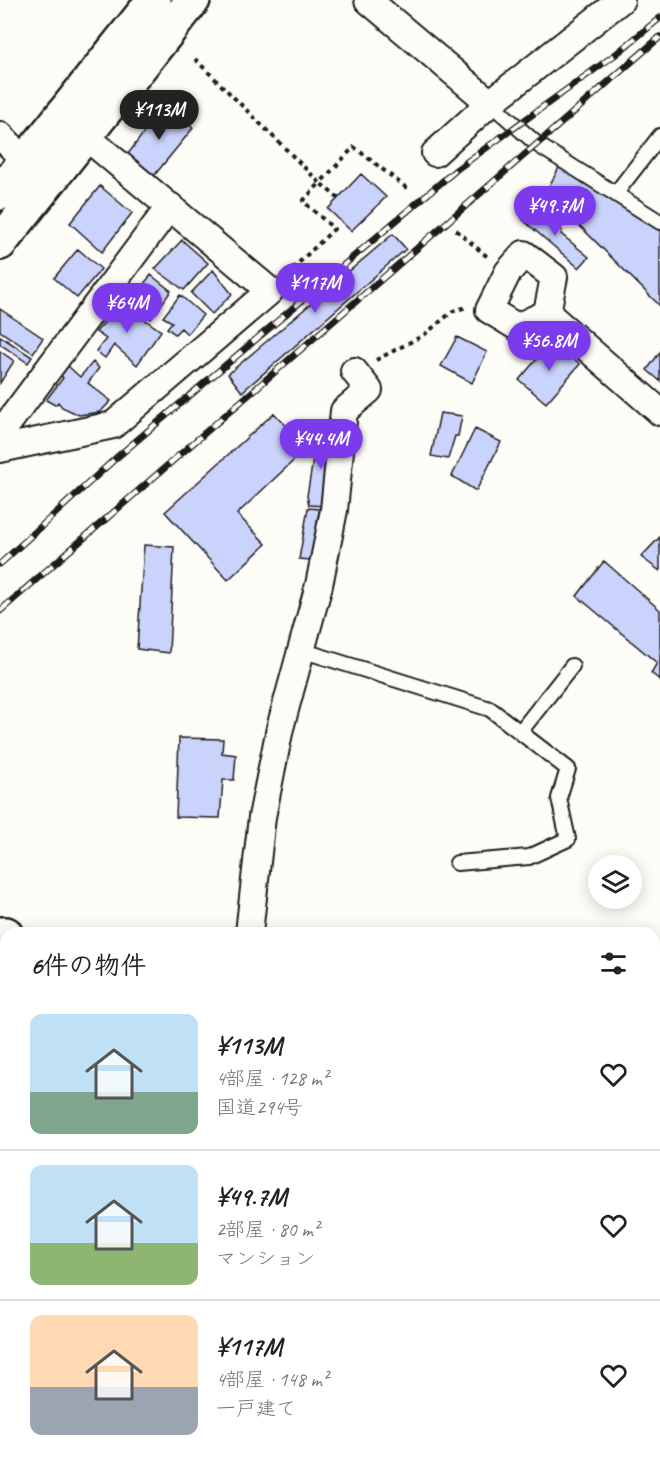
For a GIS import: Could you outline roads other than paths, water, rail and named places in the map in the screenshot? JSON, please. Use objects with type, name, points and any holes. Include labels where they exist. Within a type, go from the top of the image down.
[{"type":"main road","points":[[0,193],[154,0]]},
{"type":"main road","points":[[0,243],[194,0]]},
{"type":"street","points":[[368,0],[490,103]]},
{"type":"street","points":[[435,153],[490,103],[621,0]]},
{"type":"street","points":[[0,449],[113,425],[270,291],[61,117]]},
{"type":"street","points":[[0,135],[25,161]]},
{"type":"street","points":[[0,434],[170,206]]},
{"type":"street","points":[[524,254],[554,277],[547,313],[517,327],[489,310],[508,272],[524,254]]},
{"type":"street","points":[[547,313],[660,412]]},
{"type":"street","points":[[250,927],[262,817],[280,728],[319,585],[334,510],[344,411],[369,390],[354,372]]},
{"type":"lane","points":[[490,103],[538,145],[660,222]]},
{"type":"lane","points":[[616,193],[660,135]]},
{"type":"lane","points":[[301,650],[490,709],[568,769],[559,798],[568,839],[530,857],[457,863]]},
{"type":"lane","points":[[520,732],[572,666]]},
{"type":"railway","points":[[0,564],[116,458],[457,169],[616,54],[660,18]]},
{"type":"railway","points":[[0,611],[660,37]]}]
